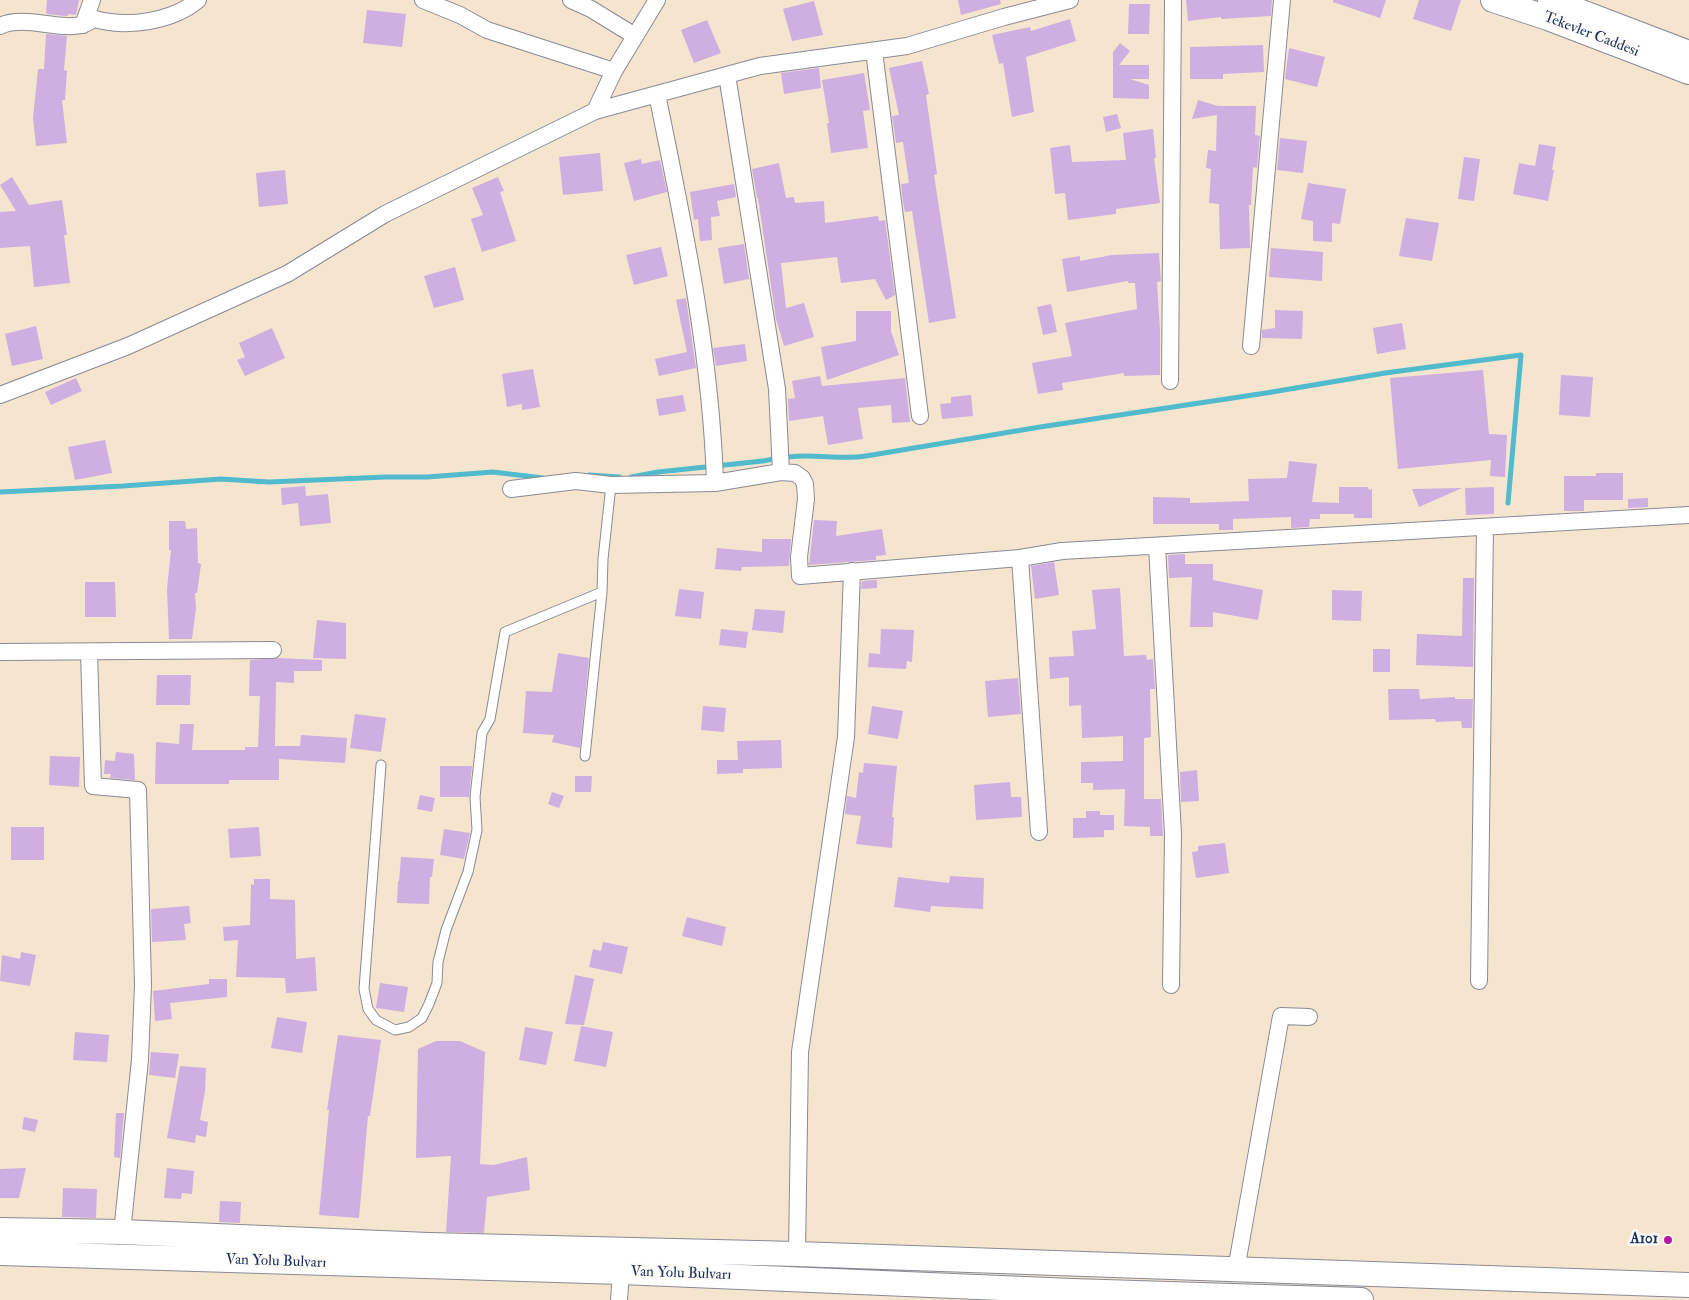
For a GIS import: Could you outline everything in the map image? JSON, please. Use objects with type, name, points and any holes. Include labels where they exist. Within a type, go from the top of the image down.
[{"type":"main road","name":"Tekevler Caddesi","points":[[1493,0],[1548,18],[1689,72]]},
{"type":"main road","points":[[1550,0],[1689,53]]},
{"type":"main road","points":[[0,1230],[122,1232],[428,1245],[797,1254],[1689,1285]]},
{"type":"main road","name":"Van Yolu Bulvarı","points":[[0,1254],[621,1272],[1072,1296],[1361,1300]]},
{"type":"street","points":[[83,25],[92,0]]},
{"type":"street","points":[[0,26],[6,23],[26,22],[83,25],[95,19],[106,22],[148,22],[179,13],[198,0]]},
{"type":"street","points":[[423,0],[460,15],[487,30],[614,71]]},
{"type":"street","points":[[571,0],[592,9],[635,36]]},
{"type":"street","points":[[595,111],[614,71],[657,0]]},
{"type":"street","points":[[0,395],[128,346],[287,274],[385,214],[595,111],[760,66],[907,46],[1004,17],[1070,0]]},
{"type":"street","points":[[1170,381],[1172,0]]},
{"type":"street","points":[[1251,346],[1282,0]]},
{"type":"street","points":[[874,51],[920,416]]},
{"type":"street","points":[[727,75],[777,389],[781,472]]},
{"type":"street","points":[[658,94],[687,244],[698,313],[710,404],[715,483]]},
{"type":"street","points":[[511,489],[576,481],[611,485],[715,483],[781,472],[796,473],[805,484],[806,499],[799,558],[800,576],[1020,558],[1062,551],[1689,515]]},
{"type":"street","points":[[1479,981],[1485,527]]},
{"type":"street","points":[[1157,546],[1173,834],[1171,985]]},
{"type":"street","points":[[1020,558],[1039,832]]},
{"type":"street","points":[[797,1254],[800,1052],[846,737],[852,571]]},
{"type":"street","points":[[0,652],[273,650]]},
{"type":"street","points":[[89,652],[93,786],[138,790],[143,984],[140,1060],[122,1232]]},
{"type":"street","points":[[1236,1270],[1281,1016],[1309,1018]]},
{"type":"street","points":[[619,1300],[621,1272]]},
{"type":"lane","points":[[585,756],[611,485]]},
{"type":"lane","points":[[381,765],[364,989],[368,1009],[376,1020],[395,1030],[409,1027],[422,1018],[437,983],[438,962],[446,930],[468,872],[477,830],[475,797],[482,733],[490,719],[505,632],[602,592]]},
{"type":"building","points":[[47,0],[79,0],[76,15],[47,14]]},
{"type":"building","points":[[958,0],[1000,0],[1001,4],[961,15]]},
{"type":"building","points":[[1186,0],[1272,0],[1271,16],[1221,19],[1221,17],[1188,21]]},
{"type":"building","points":[[1333,0],[1386,0],[1380,18],[1333,2]]},
{"type":"building","points":[[1419,0],[1461,0],[1451,31],[1413,19]]},
{"type":"building","points":[[814,1],[823,35],[792,41],[783,9]]},
{"type":"building","points":[[1129,4],[1150,4],[1149,34],[1128,34]]},
{"type":"building","points":[[367,10],[406,14],[402,47],[363,43]]},
{"type":"building","points":[[1070,19],[1076,41],[1026,57],[1034,112],[1012,117],[1003,63],[999,64],[992,35],[1030,27],[1031,31]]},
{"type":"building","points":[[707,20],[721,53],[694,63],[681,30]]},
{"type":"building","points":[[46,34],[67,36],[64,70],[67,71],[65,100],[62,100],[67,143],[36,146],[33,118],[38,69],[44,69]]},
{"type":"building","points":[[1120,43],[1130,51],[1119,65],[1149,65],[1149,79],[1130,79],[1149,85],[1149,99],[1113,98],[1113,52]]},
{"type":"building","points":[[1263,45],[1264,72],[1223,74],[1223,79],[1190,79],[1190,47]]},
{"type":"building","points":[[1289,48],[1325,57],[1317,87],[1285,79]]},
{"type":"building","points":[[922,61],[929,94],[926,95],[937,174],[934,175],[956,318],[929,323],[912,211],[905,212],[903,203],[901,184],[909,183],[903,142],[896,143],[892,116],[899,115],[889,68]]},
{"type":"building","points":[[819,68],[821,88],[784,94],[781,73]]},
{"type":"building","points":[[864,73],[870,110],[863,111],[868,148],[831,153],[827,123],[829,123],[822,80]]},
{"type":"building","points":[[1198,100],[1218,106],[1256,106],[1255,135],[1260,136],[1257,168],[1253,167],[1251,205],[1249,205],[1250,248],[1220,249],[1219,204],[1209,203],[1211,169],[1206,168],[1208,150],[1216,151],[1217,115],[1192,119]]},
{"type":"building","points":[[1117,114],[1121,128],[1106,132],[1103,117]]},
{"type":"building","points":[[1153,129],[1156,158],[1154,158],[1160,203],[1116,209],[1116,214],[1068,220],[1065,193],[1055,194],[1050,148],[1070,145],[1072,162],[1126,160],[1123,133]]},
{"type":"building","points":[[1280,138],[1307,141],[1303,173],[1277,170]]},
{"type":"building","points":[[1539,144],[1556,147],[1548,201],[1513,194],[1519,163],[1535,166]]},
{"type":"building","points":[[600,153],[603,191],[563,195],[559,157]]},
{"type":"building","points":[[1464,157],[1480,159],[1474,201],[1458,199]]},
{"type":"building","points":[[641,159],[642,164],[660,160],[667,192],[634,201],[624,163]]},
{"type":"building","points":[[779,163],[786,198],[794,197],[795,203],[824,201],[825,223],[878,216],[879,221],[885,220],[895,295],[886,300],[875,279],[841,283],[837,257],[781,263],[786,308],[804,303],[814,337],[784,346],[776,319],[752,169]]},
{"type":"building","points":[[285,170],[288,204],[259,207],[256,173]]},
{"type":"building","points":[[12,177],[29,205],[62,200],[67,235],[64,235],[70,283],[34,287],[30,246],[0,248],[0,212],[16,211],[0,185]]},
{"type":"building","points":[[498,177],[504,191],[500,192],[516,241],[482,252],[471,219],[483,215],[472,188]]},
{"type":"building","points":[[1308,183],[1346,189],[1340,224],[1332,223],[1332,242],[1313,241],[1313,221],[1301,219]]},
{"type":"building","points":[[734,184],[736,197],[717,201],[720,216],[711,217],[712,240],[700,241],[698,219],[694,220],[690,192]]},
{"type":"building","points":[[1406,218],[1439,223],[1432,261],[1399,256]]},
{"type":"building","points":[[744,244],[749,279],[724,284],[718,248]]},
{"type":"building","points":[[661,247],[668,276],[634,285],[626,255]]},
{"type":"building","points":[[1271,248],[1323,252],[1322,281],[1269,277]]},
{"type":"building","points":[[1159,253],[1161,281],[1157,282],[1160,375],[1124,376],[1124,373],[1062,383],[1063,390],[1038,394],[1032,363],[1072,356],[1065,323],[1137,309],[1135,283],[1128,283],[1128,281],[1067,292],[1062,259],[1080,256],[1080,261],[1112,255]]},
{"type":"building","points":[[455,267],[464,300],[434,308],[424,276]]},
{"type":"building","points":[[686,298],[696,368],[659,376],[655,359],[687,352],[676,300]]},
{"type":"building","points":[[1051,304],[1057,332],[1043,335],[1037,307]]},
{"type":"building","points":[[1275,310],[1303,311],[1302,339],[1262,338],[1262,330],[1275,328]]},
{"type":"building","points":[[856,311],[891,311],[891,331],[899,355],[827,380],[821,347],[856,341]]},
{"type":"building","points":[[1402,323],[1406,349],[1377,354],[1373,328]]},
{"type":"building","points":[[36,326],[43,359],[12,366],[5,334]]},
{"type":"building","points":[[272,328],[285,358],[245,376],[237,360],[245,357],[239,343]]},
{"type":"building","points":[[745,344],[747,361],[716,366],[713,348]]},
{"type":"building","points":[[533,369],[540,407],[522,410],[522,404],[507,407],[502,374]]},
{"type":"building","points":[[1483,370],[1489,434],[1507,435],[1505,477],[1490,476],[1491,460],[1398,469],[1390,378]]},
{"type":"building","points":[[1561,375],[1593,377],[1590,417],[1559,415]]},
{"type":"building","points":[[820,376],[822,386],[905,378],[910,422],[892,423],[891,405],[858,408],[863,439],[828,445],[823,416],[789,421],[788,399],[795,398],[792,381]]},
{"type":"building","points":[[76,378],[82,391],[51,405],[45,392]]},
{"type":"building","points":[[683,395],[686,411],[659,416],[656,399]]},
{"type":"building","points":[[971,395],[973,416],[942,419],[940,404],[951,403],[951,397]]},
{"type":"building","points":[[105,440],[112,473],[75,480],[68,447]]},
{"type":"building","points":[[1289,461],[1317,464],[1312,502],[1339,503],[1339,487],[1368,487],[1369,490],[1372,489],[1372,518],[1354,518],[1354,514],[1320,514],[1320,519],[1310,519],[1309,527],[1291,528],[1291,517],[1233,519],[1233,530],[1219,530],[1219,524],[1153,524],[1153,497],[1190,498],[1190,503],[1249,501],[1248,479],[1287,478]]},
{"type":"building","points":[[1596,473],[1623,473],[1623,500],[1584,500],[1584,511],[1564,511],[1564,476],[1596,476]]},
{"type":"building","points":[[305,486],[306,496],[328,494],[331,523],[300,526],[298,503],[282,505],[281,488]]},
{"type":"building","points":[[1494,487],[1494,514],[1466,515],[1465,488]]},
{"type":"building","points":[[1462,488],[1419,507],[1412,489]]},
{"type":"building","points":[[1648,498],[1648,507],[1628,508],[1628,499]]},
{"type":"building","points":[[814,520],[837,521],[836,536],[882,529],[886,555],[876,556],[876,560],[809,565]]},
{"type":"building","points":[[169,521],[185,521],[186,529],[197,528],[198,563],[201,564],[197,593],[195,593],[196,608],[192,639],[169,639],[167,589],[171,550],[169,550]]},
{"type":"building","points":[[762,539],[791,539],[789,566],[742,567],[741,571],[715,569],[717,548],[762,552]]},
{"type":"building","points":[[1185,554],[1185,564],[1213,564],[1213,580],[1263,590],[1258,620],[1213,612],[1213,627],[1190,627],[1192,577],[1169,578],[1168,555]]},
{"type":"building","points":[[1054,562],[1059,595],[1035,599],[1031,566]]},
{"type":"building","points":[[1463,578],[1474,578],[1473,667],[1416,665],[1417,634],[1462,636]]},
{"type":"building","points":[[877,580],[877,588],[861,589],[862,581]]},
{"type":"building","points":[[85,582],[115,582],[116,617],[85,617]]},
{"type":"building","points":[[1120,588],[1124,656],[1146,655],[1147,660],[1153,659],[1155,689],[1150,689],[1151,737],[1144,738],[1144,799],[1161,799],[1163,836],[1150,836],[1150,827],[1124,826],[1125,789],[1093,790],[1093,783],[1081,783],[1081,762],[1123,761],[1123,736],[1082,738],[1081,705],[1069,706],[1069,677],[1050,679],[1049,657],[1074,656],[1072,631],[1096,629],[1092,590]]},
{"type":"building","points":[[679,589],[704,592],[701,619],[675,616]]},
{"type":"building","points":[[1332,590],[1362,591],[1361,621],[1332,620]]},
{"type":"building","points":[[755,609],[785,611],[783,633],[752,630]]},
{"type":"building","points":[[317,620],[346,623],[346,659],[313,658]]},
{"type":"building","points":[[721,629],[748,632],[746,648],[719,645]]},
{"type":"building","points":[[881,629],[914,630],[912,662],[907,661],[906,669],[868,667],[869,653],[880,654]]},
{"type":"building","points":[[1373,649],[1390,649],[1390,672],[1373,672]]},
{"type":"building","points":[[558,653],[589,658],[580,748],[552,742],[554,735],[523,733],[526,691],[552,692]]},
{"type":"building","points":[[278,658],[322,660],[322,671],[294,671],[294,683],[276,682],[275,746],[300,746],[301,735],[347,738],[345,763],[279,759],[279,780],[229,780],[229,784],[155,784],[156,742],[179,744],[180,724],[194,724],[192,750],[245,750],[245,747],[258,747],[260,696],[249,696],[250,660]]},
{"type":"building","points":[[157,675],[191,675],[190,705],[156,705]]},
{"type":"building","points":[[1018,678],[1021,714],[988,717],[985,681]]},
{"type":"building","points":[[1388,689],[1419,689],[1420,699],[1455,697],[1455,699],[1473,699],[1472,728],[1462,728],[1461,721],[1436,722],[1435,719],[1389,720]]},
{"type":"building","points":[[703,706],[726,708],[724,732],[701,730]]},
{"type":"building","points":[[872,706],[903,711],[898,739],[868,734]]},
{"type":"building","points":[[355,714],[386,718],[381,752],[350,748]]},
{"type":"building","points":[[781,740],[782,768],[743,769],[743,773],[717,774],[717,760],[738,760],[737,741]]},
{"type":"building","points":[[116,752],[134,754],[135,780],[110,778],[111,774],[104,774],[105,760],[115,761]]},
{"type":"building","points":[[50,756],[80,757],[79,787],[49,785]]},
{"type":"building","points":[[864,763],[897,766],[892,817],[894,817],[892,848],[856,844],[861,816],[845,814],[847,796],[856,798],[859,772],[863,773]]},
{"type":"building","points":[[440,766],[472,766],[469,797],[440,797]]},
{"type":"building","points":[[1197,770],[1199,801],[1181,802],[1180,772]]},
{"type":"building","points":[[575,776],[592,776],[591,792],[575,792]]},
{"type":"building","points":[[1010,782],[1011,797],[1021,797],[1022,817],[976,820],[974,785]]},
{"type":"building","points":[[552,792],[564,796],[559,808],[548,804]]},
{"type":"building","points":[[420,795],[435,798],[432,812],[417,809]]},
{"type":"building","points":[[1086,811],[1100,811],[1100,815],[1114,815],[1114,830],[1104,830],[1104,837],[1073,838],[1073,818],[1086,818]]},
{"type":"building","points":[[11,827],[44,827],[44,860],[11,860]]},
{"type":"building","points":[[259,827],[261,856],[230,858],[228,829]]},
{"type":"building","points":[[444,829],[470,833],[464,859],[440,855]]},
{"type":"building","points":[[1225,843],[1229,873],[1196,878],[1192,852],[1198,851],[1198,846]]},
{"type":"building","points":[[401,857],[434,859],[432,877],[430,877],[429,904],[397,903]]},
{"type":"building","points":[[950,876],[984,878],[983,909],[931,906],[930,912],[894,907],[898,877],[949,883]]},
{"type":"building","points":[[254,879],[270,879],[270,899],[295,900],[296,959],[315,957],[317,991],[286,993],[285,978],[236,977],[238,940],[224,941],[223,927],[250,925],[251,884],[254,885]]},
{"type":"building","points":[[189,906],[191,923],[184,924],[186,940],[152,942],[151,909]]},
{"type":"building","points":[[687,917],[726,927],[722,946],[682,936]]},
{"type":"building","points":[[603,942],[628,947],[622,974],[589,967],[593,949],[601,951]]},
{"type":"building","points":[[21,952],[36,955],[30,986],[0,981],[2,955],[20,959]]},
{"type":"building","points":[[575,975],[594,979],[584,1025],[565,1024]]},
{"type":"building","points":[[209,979],[227,979],[227,997],[170,1003],[172,1019],[155,1021],[153,991],[209,984]]},
{"type":"building","points":[[380,983],[408,987],[404,1012],[376,1008]]},
{"type":"building","points":[[277,1017],[307,1022],[302,1053],[271,1048]]},
{"type":"building","points":[[581,1026],[613,1032],[606,1067],[574,1061]]},
{"type":"building","points":[[525,1027],[553,1032],[546,1065],[519,1060]]},
{"type":"building","points":[[75,1032],[109,1035],[107,1062],[73,1060]]},
{"type":"building","points":[[338,1035],[381,1040],[370,1116],[368,1116],[359,1218],[319,1215],[329,1110],[327,1110]]},
{"type":"building","points":[[436,1041],[460,1041],[485,1052],[480,1164],[494,1165],[527,1157],[530,1190],[487,1197],[484,1233],[446,1232],[451,1156],[416,1158],[418,1049]]},
{"type":"building","points":[[151,1052],[179,1054],[175,1078],[149,1075]]},
{"type":"building","points":[[180,1066],[206,1068],[205,1091],[200,1120],[208,1122],[206,1137],[196,1135],[195,1143],[167,1138]]},
{"type":"building","points":[[116,1113],[124,1113],[120,1158],[114,1157]]},
{"type":"building","points":[[24,1117],[38,1120],[35,1132],[22,1129]]},
{"type":"building","points":[[26,1168],[19,1198],[0,1198],[0,1169]]},
{"type":"building","points":[[167,1168],[194,1171],[192,1194],[182,1193],[181,1199],[164,1198]]},
{"type":"building","points":[[63,1188],[97,1189],[96,1218],[62,1217]]},
{"type":"building","points":[[220,1201],[241,1202],[240,1223],[219,1222]]},
{"type":"waterway","points":[[631,477],[658,472],[790,457],[866,456],[1385,373],[1521,355],[1508,503]]},
{"type":"waterway","points":[[0,492],[221,479],[269,482],[427,477],[493,472],[543,478]]},
{"type":"waterway","points":[[589,475],[620,477]]},
{"type":"place","name":"A101","points":[[1668,1240]]}]
